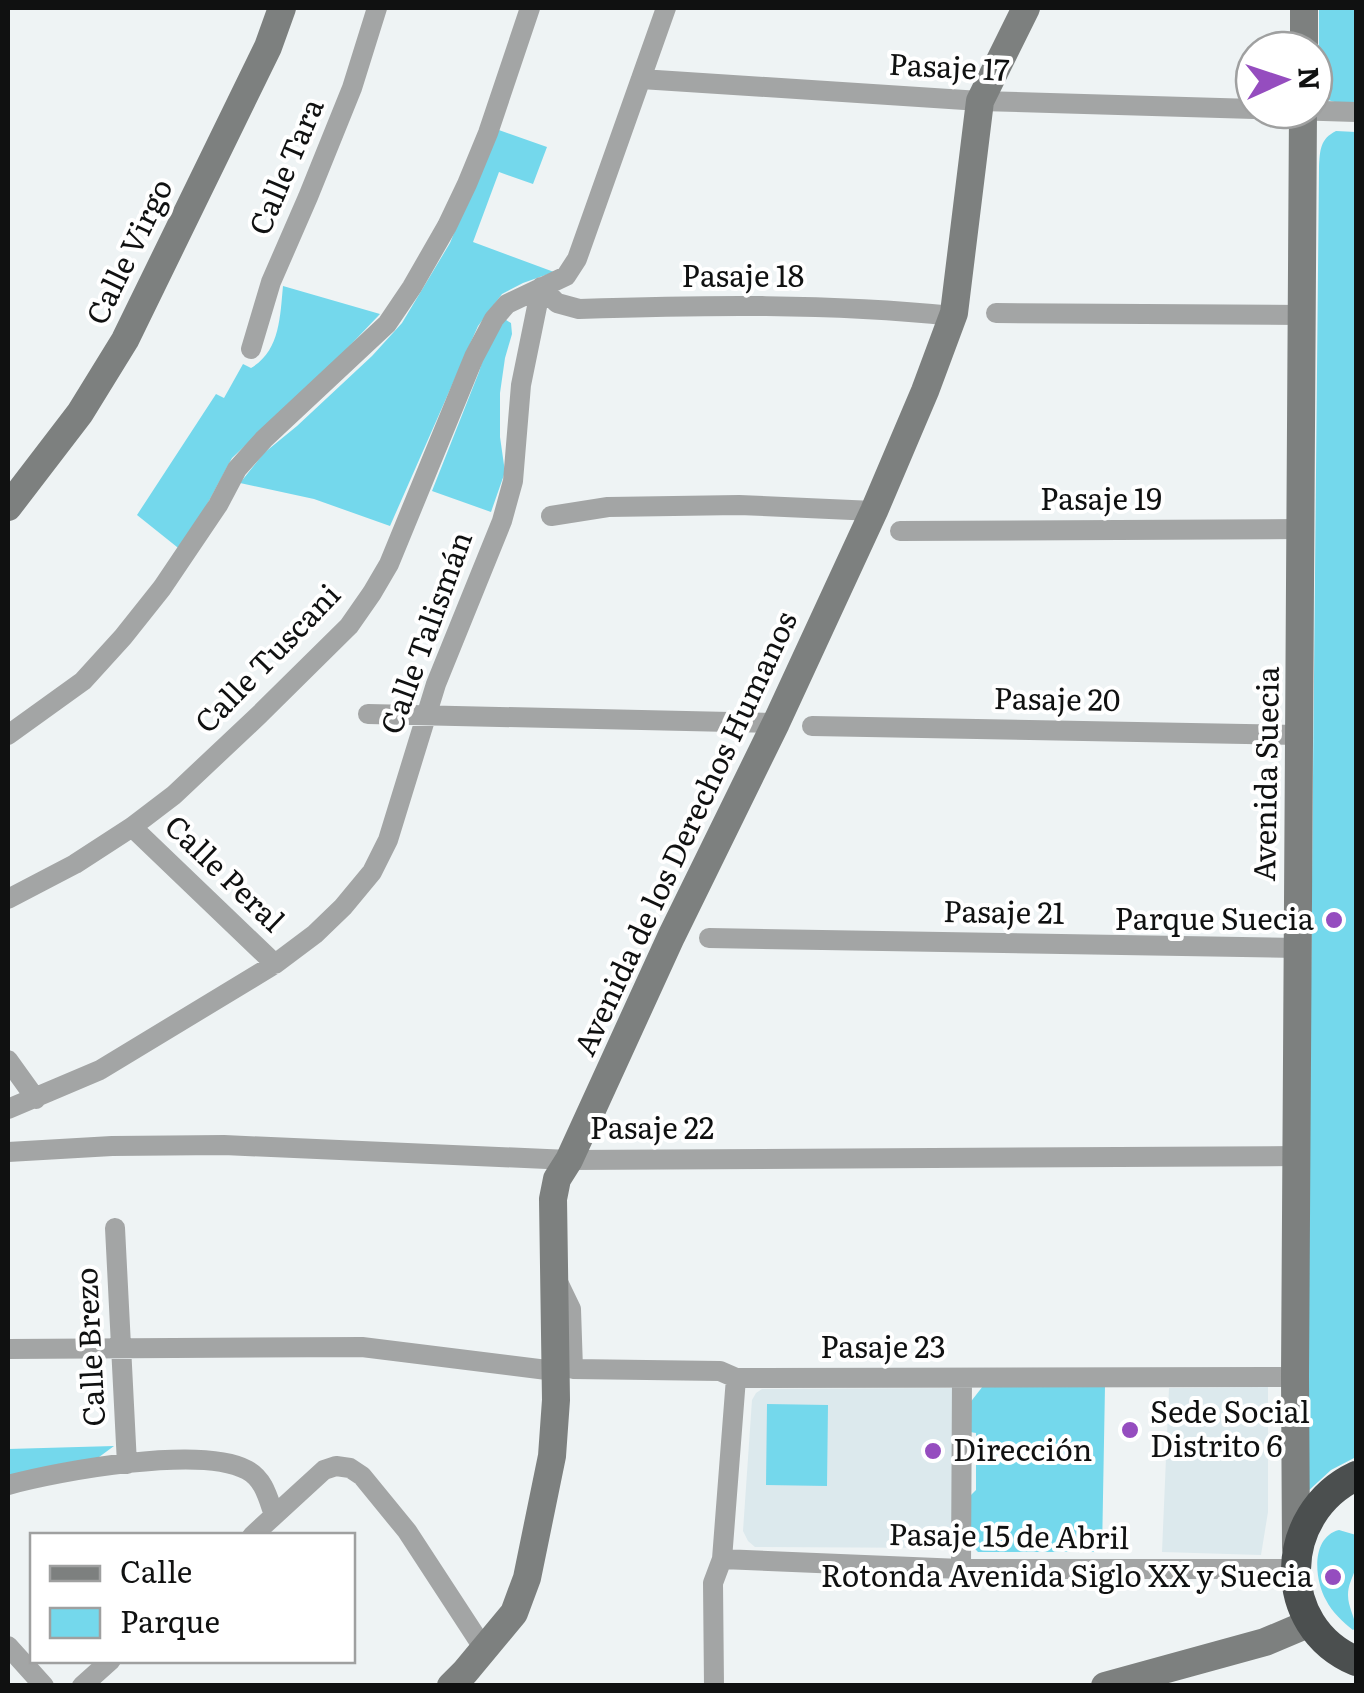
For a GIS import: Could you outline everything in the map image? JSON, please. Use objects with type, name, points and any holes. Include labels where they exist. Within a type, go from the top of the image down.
[{"type":"highway","points":[[1356,1476],[1335,1489],[1314,1511],[1301,1538],[1296,1564],[1302,1608],[1310,1623],[1322,1638],[1346,1655],[1356,1672]]},
{"type":"street","name":"Calle Virgo","points":[[8,507],[80,414],[125,340],[268,48],[282,8]]},
{"type":"street","name":"Calle Tara","points":[[251,348],[270,282],[352,88],[377,8]]},
{"type":"street","points":[[8,734],[83,681],[162,588],[218,505],[237,469],[387,324],[447,226],[467,184],[530,8]]},
{"type":"street","points":[[541,287],[566,276],[577,259],[666,8]]},
{"type":"street","name":"Avenida de los Derechos Humanos","points":[[451,1686],[514,1612],[527,1578],[552,1456],[556,1400],[552,1200],[557,1179],[776,723],[874,512],[925,391],[953,316],[980,101],[1026,8]]},
{"type":"street","name":"Pasaje 17","points":[[641,79],[980,101],[1234,108]]},
{"type":"street","name":"Avenida Suecia","points":[[1296,1564],[1303,130]]},
{"type":"street","name":"Pasaje 18","points":[[541,287],[557,303],[579,310],[770,305],[953,316]]},
{"type":"street","name":"Calle Talismán","points":[[8,1109],[100,1070],[275,964],[343,908],[372,872],[388,840],[436,684],[502,520],[513,480],[521,385],[541,287]]},
{"type":"street","name":"Calle Tuscani","points":[[8,899],[75,864],[174,794],[348,626],[388,564],[474,357],[494,319],[507,304],[541,287]]},
{"type":"street","points":[[996,313],[1302,315]]},
{"type":"street","points":[[552,516],[608,507],[739,506],[874,512]]},
{"type":"street","name":"Pasaje 19","points":[[900,531],[1301,530]]},
{"type":"street","points":[[368,714],[776,723]]},
{"type":"street","name":"Pasaje 20","points":[[812,726],[1300,735]]},
{"type":"street","name":"Calle Peral","points":[[132,827],[275,964]]},
{"type":"street","name":"Pasaje 21","points":[[708,938],[1298,948]]},
{"type":"street","points":[[8,1060],[36,1099]]},
{"type":"street","name":"Pasaje 22","points":[[8,1152],[112,1146],[224,1146],[569,1160],[1297,1156]]},
{"type":"street","name":"Calle Brezo","points":[[115,1228],[127,1464]]},
{"type":"street","name":"Pasaje 23","points":[[554,1273],[571,1308],[573,1370],[720,1371],[736,1378],[1295,1377]]},
{"type":"street","points":[[8,1348],[362,1347],[555,1371]]},
{"type":"street","points":[[714,1686],[713,1582],[722,1560],[736,1378]]},
{"type":"street","points":[[961,1568],[962,1378]]},
{"type":"street","points":[[8,1485],[40,1476],[195,1458],[250,1471],[265,1487],[274,1515]]},
{"type":"street","points":[[255,1533],[324,1470],[336,1466],[350,1468],[362,1476],[407,1531],[484,1649]]},
{"type":"street","name":"Pasaje 15 de Abril","points":[[722,1560],[961,1568],[1296,1564]]},
{"type":"street","points":[[1105,1686],[1265,1642],[1310,1623]]},
{"type":"street","points":[[8,1646],[44,1686]]},
{"type":"street","points":[[82,1686],[108,1663]]},
{"type":"shaded area","points":[[1268,1387],[1268,1512],[1261,1555],[1162,1552],[1169,1388]]},
{"type":"shaded area","points":[[955,1388],[954,1541],[950,1548],[755,1547],[748,1541],[743,1531],[752,1400],[756,1393],[762,1389]]},
{"type":"green space","points":[[1319,8],[1356,8],[1356,103],[1334,102],[1334,30],[1319,30]]},
{"type":"green space","points":[[496,129],[547,147],[533,184],[499,172],[473,242],[554,272],[502,294],[478,326],[390,526],[314,499],[240,483],[264,453],[372,356],[402,323],[450,243]]},
{"type":"green space","name":"Parque Suecia","points":[[1336,131],[1356,132],[1356,1457],[1331,1470],[1306,1493],[1319,167],[1324,141]]},
{"type":"green space","points":[[283,286],[380,314],[232,458],[182,551],[137,515],[216,394],[224,398],[243,364],[251,368],[268,352],[277,332]]},
{"type":"green space","points":[[503,318],[511,323],[512,334],[500,393],[505,472],[491,512],[432,491],[489,339]]},
{"type":"green space","points":[[983,1386],[1105,1386],[1102,1552],[978,1552],[968,1541],[968,1498],[976,1490],[976,1433],[970,1432],[969,1404]]},
{"type":"green space","points":[[767,1404],[828,1405],[827,1486],[766,1485]]},
{"type":"green space","points":[[114,1446],[95,1460],[8,1477],[8,1449]]},
{"type":"green space","points":[[1339,1530],[1356,1535],[1357,1562],[1348,1595],[1356,1628],[1353,1630],[1328,1604],[1317,1570],[1323,1541]]},
{"type":"place","name":"Parque Suecia","points":[[1334,920]]},
{"type":"place","name":"Sede Social Distrito 6","points":[[1130,1430]]},
{"type":"place","name":"Dirección","points":[[933,1451]]},
{"type":"place","name":"Rotonda Avenida Siglo XX y Suecia","points":[[1333,1577]]}]
